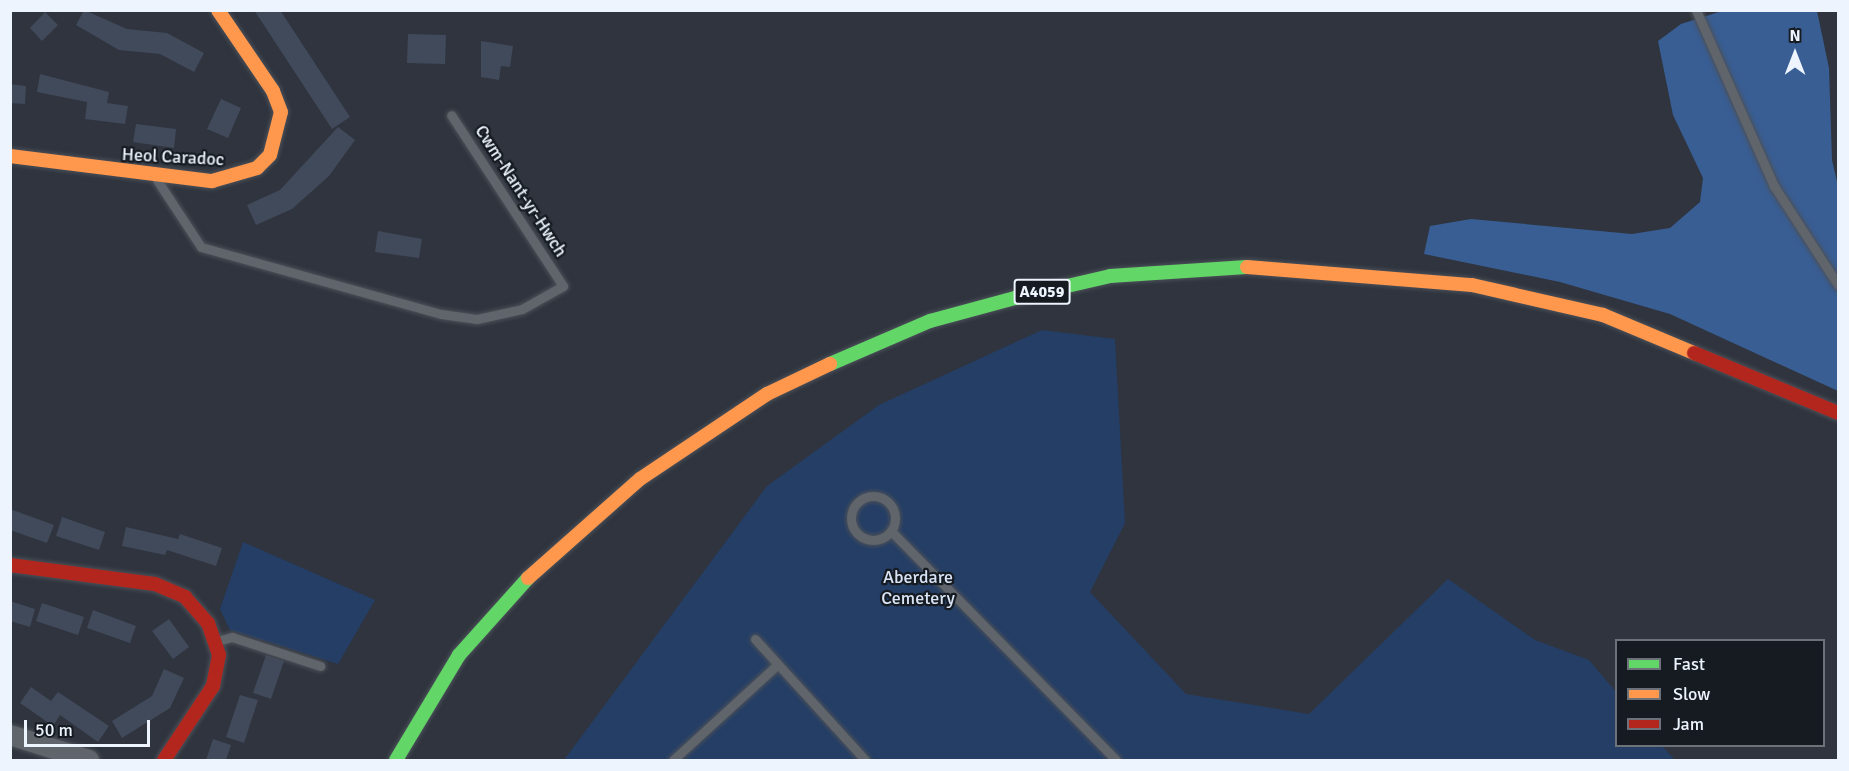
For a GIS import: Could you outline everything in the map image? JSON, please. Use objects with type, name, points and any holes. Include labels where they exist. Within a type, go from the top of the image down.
[{"type":"main road","name":"Heol Caradoc","points":[[10,156],[212,181],[240,177],[270,155],[278,136],[280,112],[273,91],[218,10]]},
{"type":"main road","name":"A4059","points":[[396,760],[459,655],[501,605],[559,546],[640,479],[767,394],[841,358],[930,321],[1015,298],[1110,276],[1192,268],[1282,266],[1472,285],[1603,315],[1839,413]]},
{"type":"main road","points":[[10,566],[155,584],[185,597],[208,623],[219,655],[213,686],[164,760]]},
{"type":"street","points":[[10,735],[89,760]]},
{"type":"lane","points":[[1696,10],[1774,186],[1839,285]]},
{"type":"lane","name":"Cwm-Nant-yr-Hwch","points":[[154,175],[201,246],[388,301],[477,319],[522,309],[563,285],[451,115]]},
{"type":"lane","points":[[871,496],[884,500],[896,518],[894,534],[878,539],[859,535],[849,516],[852,505],[871,496]]},
{"type":"lane","points":[[894,534],[1116,760]]},
{"type":"lane","points":[[214,642],[232,637],[320,666]]},
{"type":"lane","points":[[755,639],[864,760]]},
{"type":"lane","points":[[673,760],[777,665]]},
{"type":"green space","name":"Aberdare Cemetery","points":[[1042,330],[1115,339],[1125,523],[1090,592],[1186,694],[1309,714],[1448,579],[1535,640],[1589,660],[1615,691],[1615,747],[1663,747],[1675,760],[564,760],[767,486],[879,405]]},
{"type":"green space","points":[[243,542],[375,600],[338,664],[230,630],[220,609]]},
{"type":"shaded area","points":[[1722,11],[1817,11],[1829,68],[1832,160],[1838,186],[1838,391],[1670,314],[1560,282],[1424,254],[1430,226],[1471,219],[1632,234],[1670,228],[1700,202],[1703,178],[1673,115],[1658,41],[1681,24]]},
{"type":"building","points":[[84,10],[127,29],[167,33],[204,53],[194,72],[160,54],[119,50],[76,25]]},
{"type":"building","points":[[254,10],[280,10],[350,117],[332,129]]},
{"type":"building","points":[[45,12],[58,25],[42,41],[30,28]]},
{"type":"building","points":[[408,34],[446,35],[445,64],[407,63]]},
{"type":"building","points":[[481,41],[513,46],[510,67],[501,66],[499,80],[481,77]]},
{"type":"building","points":[[40,74],[109,92],[107,103],[128,106],[125,124],[85,119],[87,102],[37,92]]},
{"type":"building","points":[[10,84],[26,86],[25,104],[10,103]]},
{"type":"building","points":[[221,99],[241,108],[228,138],[207,129]]},
{"type":"building","points":[[136,124],[176,129],[174,148],[133,142]]},
{"type":"building","points":[[338,127],[355,140],[329,176],[292,209],[256,225],[247,205],[280,190]]},
{"type":"building","points":[[378,231],[422,239],[419,258],[375,252]]},
{"type":"building","points":[[10,509],[54,525],[47,543],[10,530]]},
{"type":"building","points":[[62,517],[105,532],[99,550],[56,536]]},
{"type":"building","points":[[126,527],[178,539],[180,534],[222,548],[216,566],[167,550],[165,555],[122,546]]},
{"type":"building","points":[[10,601],[35,609],[30,627],[10,621]]},
{"type":"building","points":[[42,603],[84,617],[78,635],[36,621]]},
{"type":"building","points":[[93,610],[136,626],[130,643],[87,628]]},
{"type":"building","points":[[169,619],[189,647],[173,659],[152,631]]},
{"type":"building","points":[[266,655],[284,661],[271,699],[253,693]]},
{"type":"building","points":[[164,669],[184,678],[170,708],[122,738],[112,721],[152,696]]},
{"type":"building","points":[[31,687],[51,701],[58,692],[109,726],[98,742],[60,715],[53,726],[20,703]]},
{"type":"building","points":[[240,695],[258,700],[244,743],[226,737]]},
{"type":"building","points":[[213,739],[231,745],[226,760],[206,760]]},
{"type":"traffic: fast","points":[[830,364],[930,321],[1015,298],[1110,276],[1247,267]]},
{"type":"traffic: fast","points":[[396,760],[459,655],[528,578]]},
{"type":"traffic: slow","points":[[10,156],[212,181],[257,168],[270,155],[281,112],[273,91],[218,10]]},
{"type":"traffic: slow","points":[[1247,267],[1472,285],[1603,315],[1694,353]]},
{"type":"traffic: slow","points":[[528,578],[640,479],[767,394],[830,364]]},
{"type":"traffic: jam","points":[[1694,353],[1838,413]]},
{"type":"traffic: jam","points":[[10,565],[155,584],[185,597],[208,623],[219,655],[213,686],[164,760]]}]
